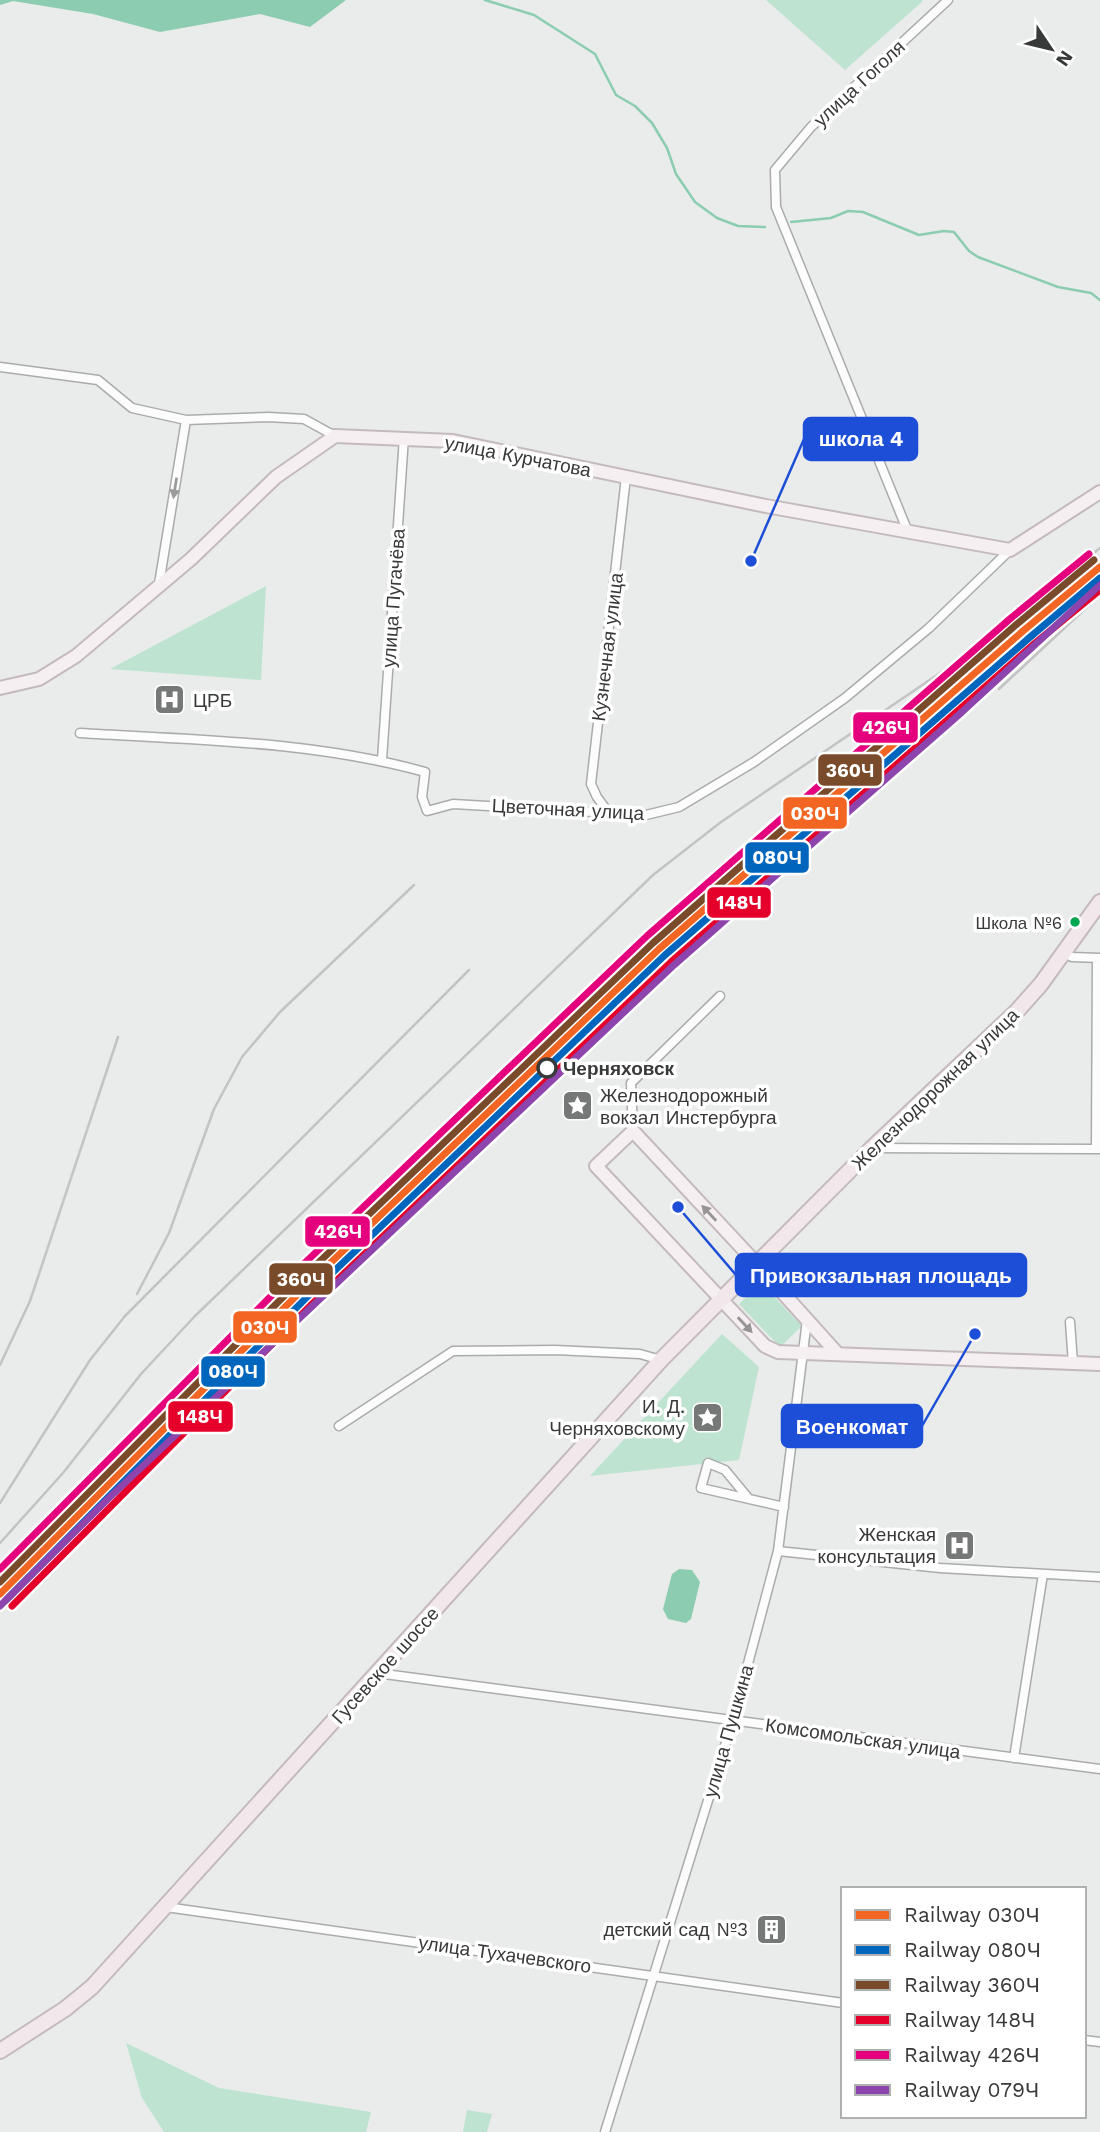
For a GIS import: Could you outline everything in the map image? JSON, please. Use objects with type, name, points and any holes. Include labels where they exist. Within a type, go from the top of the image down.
[{"type":"highway","name":"Железнодорожная улица","points":[[756,1263],[872,1148],[1017,1011],[1064,953],[1100,902]]},
{"type":"highway","name":"Гусевское шоссе","points":[[0,2051],[65,2009],[92,1987],[661,1360],[756,1263]]},
{"type":"main road","name":"улица Курчатова","points":[[335,436],[453,441],[626,477],[1010,550]]},
{"type":"main road","points":[[0,688],[39,679],[76,656],[191,559],[276,477],[335,436]]},
{"type":"main road","points":[[1010,550],[1100,492]]},
{"type":"main road","points":[[837,1353],[632,1131],[596,1166],[765,1346],[778,1352],[1100,1364]]},
{"type":"street","name":"улица Гоголя","points":[[908,532],[776,207],[775,170],[811,127],[948,0]]},
{"type":"street","points":[[0,368],[98,380],[132,408],[186,420],[268,417],[304,419],[335,436]]},
{"type":"street","points":[[159,584],[186,420]]},
{"type":"street","name":"улица Пугачёва","points":[[382,760],[404,437]]},
{"type":"street","name":"Кузнечная улица","points":[[608,812],[591,784],[626,477]]},
{"type":"street","name":"Цветочная улица","points":[[79,733],[275,745],[382,760],[425,772],[422,797],[427,811],[453,804],[646,815],[679,807],[754,762],[845,698],[919,637],[1010,550]]},
{"type":"street","points":[[872,1148],[1098,1149],[1099,958],[1072,957],[1064,953]]},
{"type":"street","points":[[632,1131],[631,1083],[720,996]]},
{"type":"street","name":"улица Пушкина","points":[[605,2132],[733,1720],[778,1551],[807,1321]]},
{"type":"street","points":[[1070,1322],[1073,1363]]},
{"type":"street","points":[[339,1426],[453,1350],[555,1350],[640,1354],[661,1360]]},
{"type":"street","points":[[749,1499],[725,1470],[708,1463],[701,1488],[783,1507]]},
{"type":"street","points":[[778,1551],[940,1568],[1100,1577]]},
{"type":"street","points":[[1014,1758],[1043,1574]]},
{"type":"street","name":"Комсомольская улица","points":[[377,1673],[1100,1769]]},
{"type":"street","name":"улица Тухачевского","points":[[166,1906],[841,2003]]},
{"type":"shaded area","points":[[0,0],[346,0],[310,27],[260,14],[160,32],[93,14],[13,1],[0,5]]},
{"type":"shaded area","points":[[766,0],[921,0],[923,1],[845,70]]},
{"type":"shaded area","points":[[266,586],[261,680],[110,669]]},
{"type":"shaded area","points":[[761,1283],[802,1326],[780,1347],[739,1304]]},
{"type":"shaded area","points":[[722,1334],[759,1367],[739,1460],[590,1476]]},
{"type":"shaded area","points":[[679,1569],[692,1570],[700,1582],[691,1619],[686,1623],[668,1619],[663,1609],[672,1574]]},
{"type":"shaded area","points":[[126,2043],[219,2088],[371,2112],[366,2132],[164,2132],[142,2098]]},
{"type":"shaded area","points":[[467,2110],[492,2114],[487,2132],[463,2132]]},
{"type":"waterway","points":[[485,0],[534,15],[595,54],[616,95],[635,106],[652,123],[667,148],[676,174],[695,202],[717,218],[738,226],[765,227]]},
{"type":"waterway","points":[[791,222],[831,218],[848,211],[863,212],[919,235],[954,232],[969,251],[978,257],[1058,287],[1091,293],[1100,300]]},
{"type":"railway","points":[[0,1543],[63,1473],[141,1374],[195,1316],[653,875],[721,822],[981,645],[1100,548]]},
{"type":"railway","points":[[999,689],[1100,595]]},
{"type":"railway","points":[[137,1294],[169,1233],[214,1109],[242,1057],[280,1012],[414,885]]},
{"type":"railway","points":[[0,1503],[90,1360],[125,1316],[469,970]]},
{"type":"railway","points":[[0,1365],[30,1301],[118,1037]]},
{"type":"rail line","name":"426Ч","points":[[0,1569],[288,1279],[647,936],[1011,618],[1089,554]]},
{"type":"rail line","name":"360Ч","points":[[0,1582],[294,1286],[653,943],[1017,624],[1094,560]]},
{"type":"rail line","name":"030Ч","points":[[0,1594],[300,1292],[659,949],[1100,567]]},
{"type":"rail line","name":"080Ч","points":[[6,1600],[306,1298],[665,955],[1100,578]]},
{"type":"rail line","name":"079Ч","points":[[0,1606],[110,1497],[674,965],[962,712],[1100,585]]},
{"type":"rail line","name":"148Ч","points":[[12,1606],[312,1304],[671,962],[1034,644],[1100,590]]},
{"type":"place","name":"школа 4","points":[[751,561]]},
{"type":"place","name":"ЦРБ","points":[[170,700]]},
{"type":"place","name":"Школа №6","points":[[1075,922]]},
{"type":"place","name":"Черняховск","points":[[547,1068]]},
{"type":"place","name":"Железнодорожный вокзал Инстербурга","points":[[577,1106]]},
{"type":"place","name":"Привокзальная площадь","points":[[678,1207]]},
{"type":"place","name":"Военкомат","points":[[975,1334]]},
{"type":"place","name":"И. Д. Черняховскому","points":[[708,1417]]},
{"type":"place","name":"Женская консультация","points":[[959,1545]]},
{"type":"place","name":"детский сад №3","points":[[771,1929]]}]
